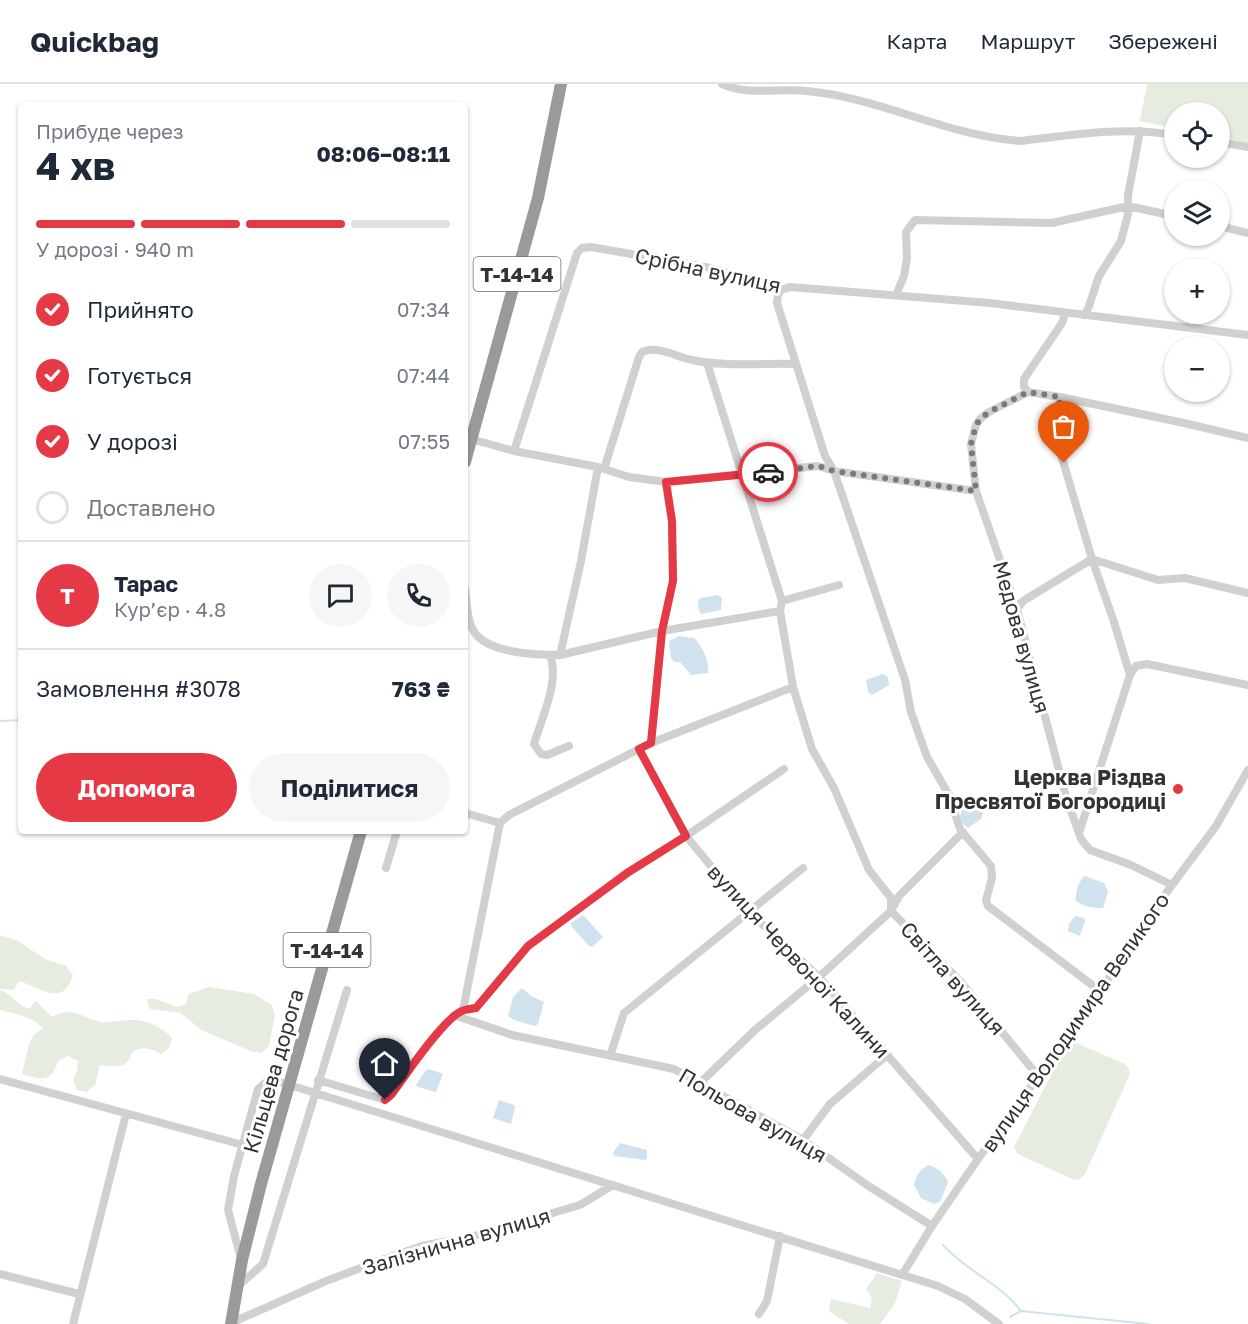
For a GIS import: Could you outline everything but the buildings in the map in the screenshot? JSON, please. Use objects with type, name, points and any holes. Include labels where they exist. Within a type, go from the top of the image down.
[{"type":"highway","name":"Т-14-14","points":[[468,450],[538,198],[561,84]]},
{"type":"highway","name":"Кільцева дорога","points":[[231,1324],[242,1260],[360,834]]},
{"type":"street","points":[[722,84],[742,91],[808,91],[858,99],[977,135],[1008,140],[1021,141],[1117,131],[1164,134]]},
{"type":"street","points":[[1084,315],[1099,276],[1120,242],[1128,214],[1140,131]]},
{"type":"street","points":[[1230,144],[1248,147]]},
{"type":"street","points":[[896,295],[904,276],[907,258],[906,232],[915,219],[1052,223],[1128,206],[1164,214]]},
{"type":"street","points":[[1230,228],[1248,233]]},
{"type":"street","name":"Срібна вулиця","points":[[514,451],[577,252],[582,248],[591,247],[711,268],[781,290],[790,287],[990,303],[1065,314],[1248,334]]},
{"type":"street","points":[[781,290],[777,303],[825,456],[834,471],[905,680],[911,712],[927,757],[949,795],[963,832],[991,866],[992,878],[986,900],[987,906],[1100,991]]},
{"type":"street","points":[[1065,314],[1062,323],[1024,379],[1024,387],[1028,392],[1248,438]]},
{"type":"street","points":[[560,655],[601,468],[642,352],[656,349],[707,363],[796,363]]},
{"type":"street","points":[[468,619],[474,633],[486,644],[514,651],[560,655],[662,631],[780,611],[782,601],[707,363]]},
{"type":"street","name":"Медова вулиця","points":[[1028,392],[989,412],[976,425],[971,444],[976,491],[1017,609],[1066,797],[1079,834],[1090,850],[1131,865],[1172,885]]},
{"type":"street","points":[[1060,397],[1057,441],[1130,675]]},
{"type":"street","points":[[471,439],[514,451],[601,468],[629,477],[666,482],[741,476],[818,466],[834,471],[976,491]]},
{"type":"street","points":[[651,743],[662,631],[673,581],[672,521],[666,482]]},
{"type":"street","points":[[1017,609],[1023,601],[1092,559],[1158,580],[1185,578],[1248,593]]},
{"type":"street","points":[[782,601],[839,585]]},
{"type":"street","name":"Світла вулиця","points":[[780,611],[793,687],[812,749],[834,788],[869,870],[891,898],[891,911],[961,982],[1038,1076]]},
{"type":"street","points":[[550,655],[554,665],[554,678],[534,744],[541,754],[547,755],[569,746]]},
{"type":"street","points":[[1079,834],[1130,675],[1136,666],[1147,664],[1248,685]]},
{"type":"street","points":[[463,1010],[500,823],[509,815],[651,743],[793,687]]},
{"type":"street","name":"вулиця Червоної Калини","points":[[639,749],[686,836],[748,912],[819,977],[978,1159]]},
{"type":"street","points":[[318,1080],[385,1100],[454,1015],[463,1010],[476,1008],[528,946],[627,873],[784,769]]},
{"type":"street","name":"вулиця Володимира Великого","points":[[902,1275],[978,1159],[1216,826],[1248,770]]},
{"type":"street","points":[[468,814],[500,823]]},
{"type":"street","points":[[699,1084],[755,1030],[819,977],[891,911],[899,896],[963,832]]},
{"type":"street","points":[[386,868],[396,834]]},
{"type":"street","points":[[610,1056],[624,1013],[803,868]]},
{"type":"street","points":[[237,1287],[263,1264],[347,990]]},
{"type":"street","name":"Польова вулиця","points":[[454,1015],[512,1035],[674,1069],[803,1140],[867,1185],[932,1226]]},
{"type":"street","points":[[803,1140],[830,1104],[887,1055]]},
{"type":"street","points":[[0,1079],[243,1145]]},
{"type":"street","points":[[242,1260],[228,1210],[234,1176],[258,1089],[270,1079],[938,1286],[965,1299],[999,1324]]},
{"type":"street","points":[[73,1324],[126,1114]]},
{"type":"street","name":"Залізнична вулиця","points":[[231,1324],[326,1281],[390,1257],[422,1246],[474,1236],[580,1205],[613,1185]]},
{"type":"street","points":[[759,1314],[767,1302],[780,1236]]},
{"type":"street","points":[[0,1274],[79,1294]]},
{"type":"shaded area","points":[[1147,84],[1248,84],[1248,143],[1230,139],[1230,102],[1164,102],[1164,126],[1140,121]]},
{"type":"shaded area","points":[[0,935],[18,941],[45,959],[66,966],[73,975],[68,985],[63,991],[57,993],[42,991],[19,981],[14,990],[0,989]]},
{"type":"shaded area","points":[[209,987],[254,994],[272,1005],[275,1015],[269,1046],[261,1053],[251,1051],[201,1030],[181,1013],[150,1009],[146,999],[156,999],[177,1007],[186,1004],[189,994]]},
{"type":"shaded area","points":[[0,990],[30,1009],[35,1000],[52,1017],[71,1012],[101,1022],[136,1020],[148,1022],[164,1030],[172,1038],[169,1048],[161,1054],[144,1048],[133,1051],[121,1066],[100,1065],[95,1085],[87,1092],[77,1090],[73,1080],[78,1061],[68,1056],[58,1061],[52,1073],[45,1078],[22,1074],[29,1044],[34,1034],[43,1029],[29,1018],[0,1010]]},
{"type":"shaded area","points":[[1071,1043],[1123,1063],[1128,1067],[1130,1074],[1085,1174],[1080,1179],[1074,1180],[1018,1154],[1014,1147],[1067,1044]]},
{"type":"shaded area","points":[[877,1273],[902,1281],[895,1303],[880,1324],[849,1324],[829,1311],[831,1299],[870,1308],[872,1298],[866,1289]]},
{"type":"water","points":[[718,595],[722,598],[721,610],[701,614],[698,606],[700,598]]},
{"type":"water","points":[[679,636],[694,638],[703,650],[708,673],[691,675],[680,662],[674,662],[671,658],[669,641]]},
{"type":"water","points":[[883,674],[888,677],[889,685],[872,695],[868,692],[866,680]]},
{"type":"water","points":[[973,800],[984,810],[981,819],[968,828],[960,817],[964,806]]},
{"type":"water","points":[[1084,876],[1104,883],[1108,891],[1103,908],[1088,907],[1075,900],[1078,885]]},
{"type":"water","points":[[583,915],[603,937],[592,947],[572,927],[571,923]]},
{"type":"water","points":[[1075,916],[1084,918],[1085,921],[1080,936],[1068,931],[1069,924]]},
{"type":"water","points":[[522,988],[531,996],[544,1002],[538,1024],[535,1026],[508,1016],[513,997]]},
{"type":"water","points":[[429,1069],[443,1074],[436,1092],[416,1085]]},
{"type":"water","points":[[499,1100],[515,1107],[511,1124],[493,1118]]},
{"type":"water","points":[[620,1143],[647,1150],[647,1158],[645,1160],[615,1156],[613,1153]]},
{"type":"water","points":[[929,1165],[940,1171],[948,1182],[940,1202],[934,1204],[921,1198],[914,1185],[919,1173]]},
{"type":"waterway","points":[[0,721],[18,720]]},
{"type":"waterway","points":[[943,1245],[1013,1301],[1021,1311]]},
{"type":"waterway","points":[[1010,1317],[1021,1311],[1148,1324]]},
{"type":"way so far","points":[[768,472],[818,466],[834,471],[976,491],[971,444],[976,425],[989,412],[1028,392],[1060,397],[1057,441],[1064,463]]},
{"type":"place","name":"Церква Різдва Пресвятої Богородиці","points":[[1178,789]]},
{"type":"route","points":[[385,1100],[454,1015],[463,1010],[476,1008],[528,946],[627,873],[686,836],[639,749],[651,743],[662,631],[673,581],[672,521],[666,482],[768,472]]}]
